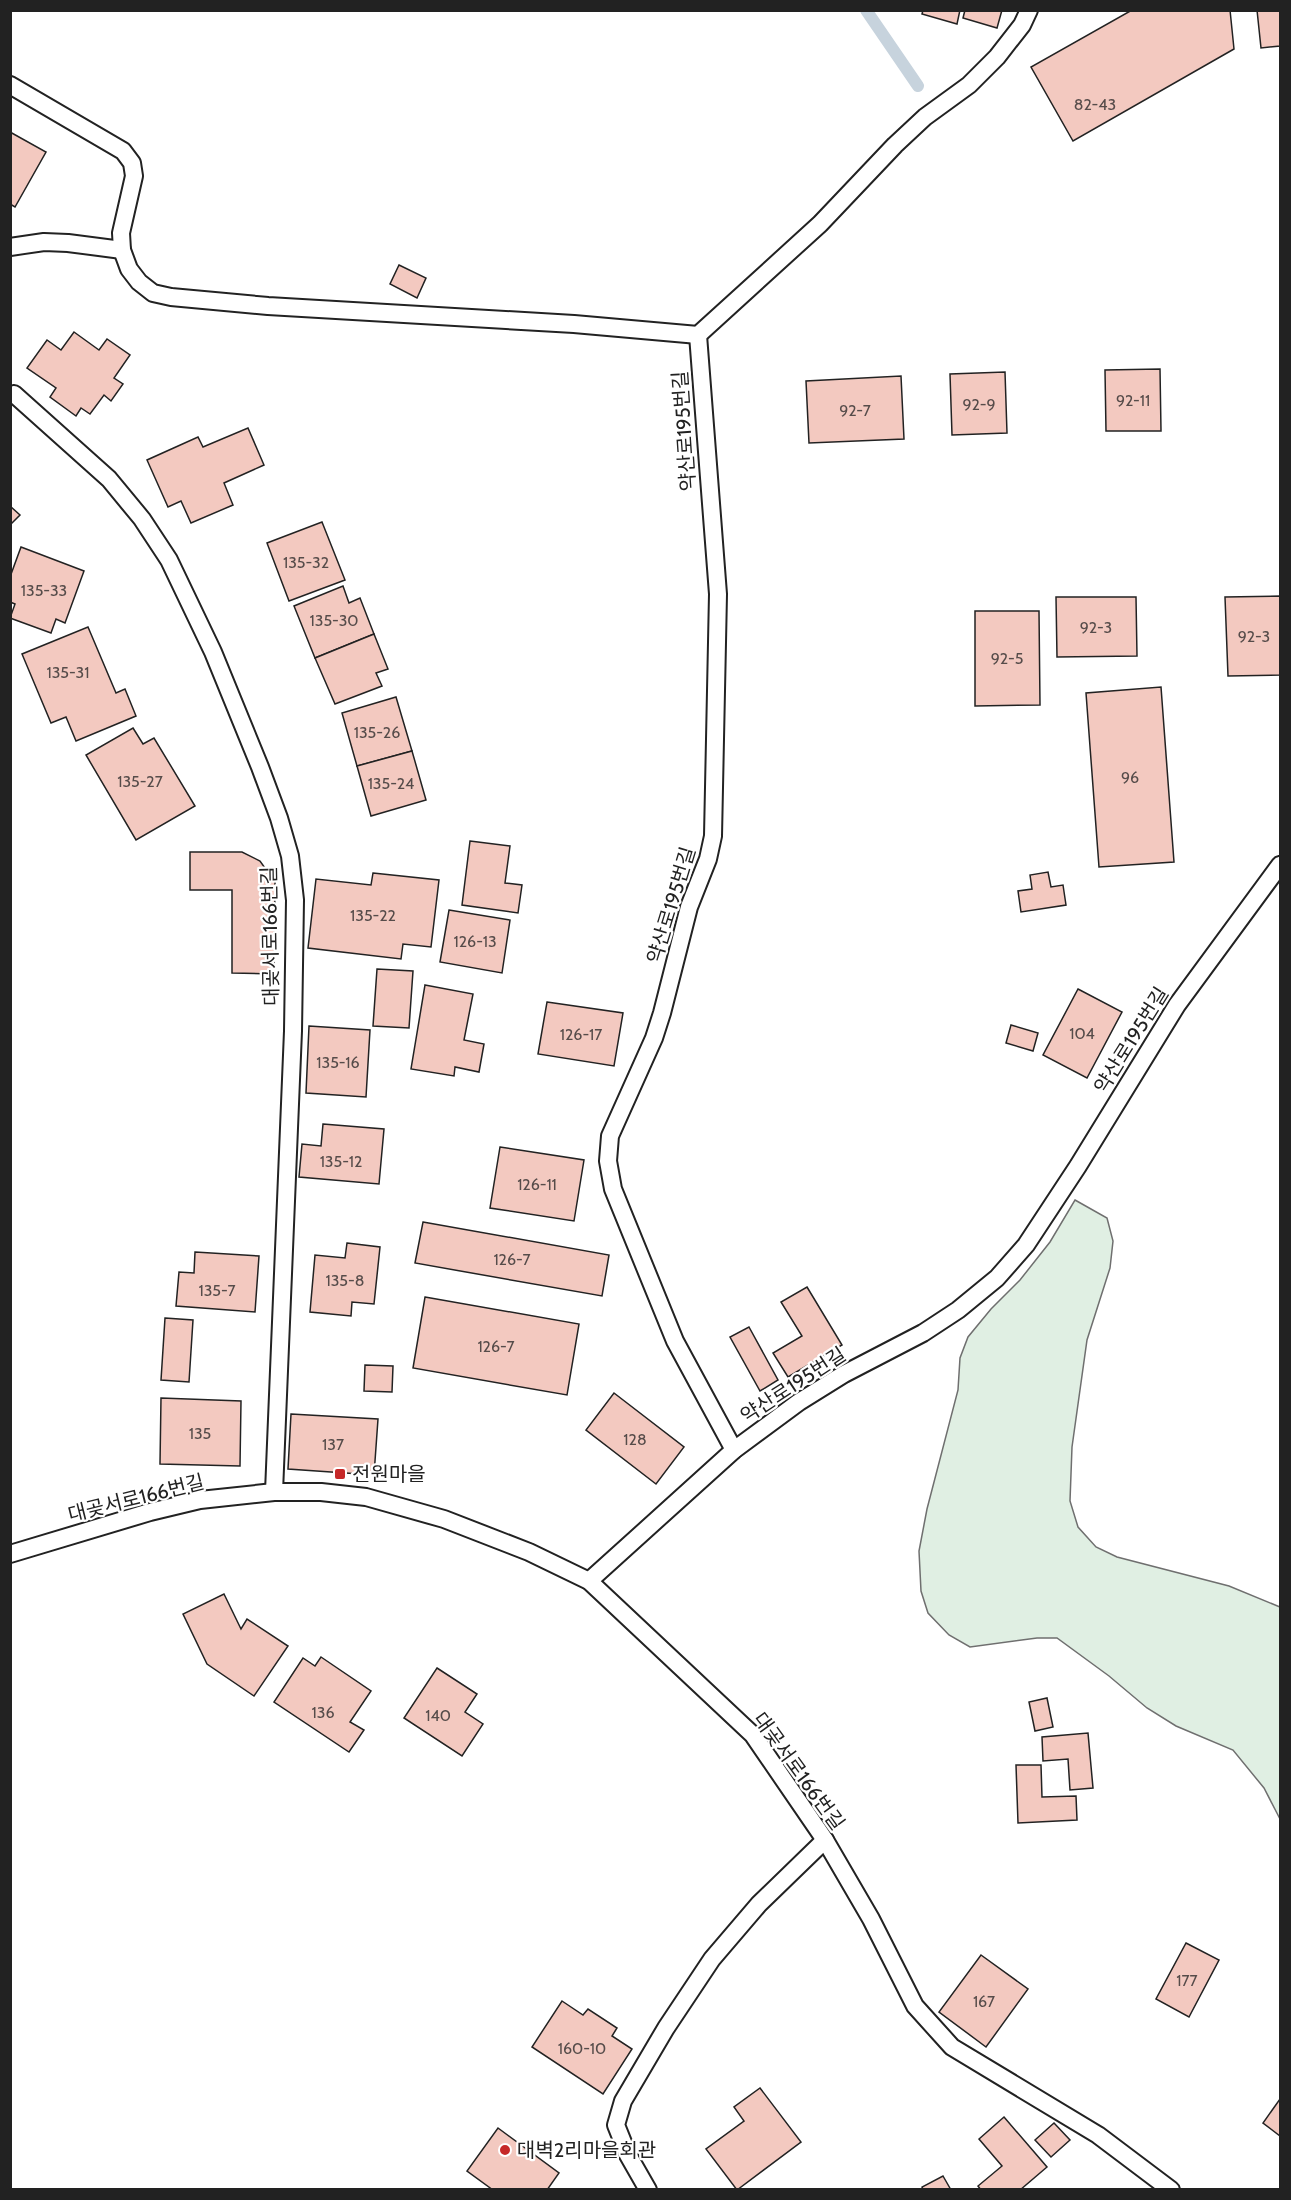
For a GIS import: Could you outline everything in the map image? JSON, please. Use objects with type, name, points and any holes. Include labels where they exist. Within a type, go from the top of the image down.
[{"type":"lane","points":[[10,85],[123,151],[132,163],[134,176],[121,233],[122,250],[129,269],[139,282],[153,293],[171,297],[268,306],[574,324],[698,335],[820,224],[895,145],[925,117],[969,85],[997,57],[1022,25],[1029,10]]},
{"type":"lane","points":[[10,247],[44,242],[122,250]]},
{"type":"lane","name":"약산로195번길","points":[[698,335],[718,594],[713,836],[708,859],[689,907],[654,1038],[610,1136],[608,1161],[612,1189],[675,1341],[734,1450]]},
{"type":"lane","name":"대곶서로166번길","points":[[14,394],[109,479],[142,519],[169,560],[213,652],[260,767],[290,856],[295,900],[293,1019],[274,1492]]},
{"type":"lane","name":"약산로195번길","points":[[589,1581],[734,1450],[799,1402],[844,1374],[923,1333],[979,1295],[997,1278],[1026,1245],[1078,1166],[1177,1005],[1281,865]]},
{"type":"lane","name":"대곶서로166번길","points":[[10,1554],[150,1512],[200,1500],[274,1492],[321,1492],[366,1497],[444,1519],[529,1552],[589,1581],[753,1735],[825,1840],[871,1919],[915,2006],[952,2047],[1098,2135],[1171,2190]]},
{"type":"lane","points":[[648,2190],[628,2155],[616,2125],[623,2101],[666,2028],[712,1959],[759,1904],[825,1840]]},
{"type":"green space","points":[[1075,1200],[1107,1218],[1113,1241],[1110,1268],[1087,1340],[1072,1447],[1070,1501],[1078,1527],[1096,1547],[1117,1557],[1229,1586],[1280,1607],[1280,1819],[1264,1788],[1233,1750],[1176,1726],[1147,1708],[1109,1676],[1057,1638],[1037,1638],[970,1647],[949,1635],[928,1613],[921,1591],[919,1551],[927,1509],[958,1390],[960,1358],[968,1337],[991,1309],[1020,1280],[1050,1242]]},
{"type":"building","points":[[923,10],[960,10],[957,24],[922,14]]},
{"type":"building","points":[[965,10],[1002,10],[997,28],[963,18]]},
{"type":"building","points":[[1132,10],[1230,10],[1234,49],[1073,141],[1031,67]]},
{"type":"building","points":[[1257,10],[1280,10],[1280,46],[1261,48]]},
{"type":"building","points":[[10,132],[46,152],[15,207],[10,204]]},
{"type":"building","points":[[399,265],[426,278],[417,298],[390,284]]},
{"type":"building","points":[[74,332],[99,350],[107,339],[130,355],[114,378],[123,384],[111,401],[104,395],[90,414],[81,408],[76,416],[50,397],[56,388],[27,368],[47,340],[61,350]]},
{"type":"building","points":[[1160,369],[1161,431],[1106,431],[1105,370]]},
{"type":"building","points":[[1005,372],[1007,433],[952,435],[950,374]]},
{"type":"building","points":[[901,376],[904,439],[809,443],[806,381]]},
{"type":"building","points":[[248,428],[264,465],[224,483],[233,505],[191,523],[181,501],[168,507],[147,460],[198,437],[203,447]]},
{"type":"building","points":[[10,506],[20,515],[10,525]]},
{"type":"building","points":[[322,522],[345,580],[289,601],[267,543]]},
{"type":"building","points":[[21,547],[84,571],[65,623],[56,619],[51,633],[10,618],[15,604],[10,602],[10,577]]},
{"type":"building","points":[[343,586],[349,603],[360,598],[374,634],[315,658],[294,606]]},
{"type":"building","points":[[1280,596],[1280,675],[1228,676],[1225,597]]},
{"type":"building","points":[[1056,597],[1136,597],[1137,656],[1057,657]]},
{"type":"building","points":[[975,611],[1039,611],[1040,705],[975,706]]},
{"type":"building","points":[[88,627],[116,693],[125,689],[136,716],[76,741],[66,717],[51,723],[22,654]]},
{"type":"building","points":[[374,634],[388,669],[376,673],[382,686],[335,704],[315,658]]},
{"type":"building","points":[[1161,687],[1174,862],[1099,867],[1086,693]]},
{"type":"building","points":[[396,697],[412,751],[357,766],[342,713]]},
{"type":"building","points":[[133,728],[143,744],[154,738],[195,806],[136,840],[86,755]]},
{"type":"building","points":[[412,751],[426,800],[371,816],[357,766]]},
{"type":"building","points":[[470,841],[510,846],[505,883],[522,885],[518,913],[462,905]]},
{"type":"building","points":[[190,852],[242,852],[260,861],[275,882],[274,974],[232,973],[232,890],[190,890]]},
{"type":"building","points":[[1048,872],[1051,887],[1063,885],[1066,905],[1021,912],[1018,891],[1032,889],[1030,875]]},
{"type":"building","points":[[373,873],[439,880],[431,947],[403,944],[401,959],[308,948],[316,879],[371,885]]},
{"type":"building","points":[[449,910],[510,920],[502,973],[440,962]]},
{"type":"building","points":[[377,969],[413,971],[409,1028],[373,1026]]},
{"type":"building","points":[[425,985],[473,994],[464,1040],[484,1044],[479,1072],[455,1067],[454,1076],[411,1069]]},
{"type":"building","points":[[1078,989],[1122,1012],[1087,1078],[1043,1055]]},
{"type":"building","points":[[547,1002],[623,1013],[614,1066],[538,1054]]},
{"type":"building","points":[[1011,1025],[1038,1033],[1033,1051],[1006,1043]]},
{"type":"building","points":[[309,1026],[370,1030],[366,1097],[306,1093]]},
{"type":"building","points":[[323,1124],[384,1129],[379,1184],[299,1177],[302,1144],[321,1146]]},
{"type":"building","points":[[500,1147],[584,1160],[574,1221],[490,1208]]},
{"type":"building","points":[[423,1222],[609,1255],[602,1296],[415,1263]]},
{"type":"building","points":[[347,1243],[380,1247],[374,1304],[352,1302],[351,1316],[310,1312],[315,1255],[345,1258]]},
{"type":"building","points":[[195,1252],[259,1256],[255,1312],[176,1306],[179,1272],[194,1273]]},
{"type":"building","points":[[807,1287],[842,1345],[788,1377],[773,1353],[802,1336],[781,1302]]},
{"type":"building","points":[[425,1297],[579,1324],[567,1395],[413,1368]]},
{"type":"building","points":[[165,1318],[193,1320],[189,1382],[161,1380]]},
{"type":"building","points":[[749,1327],[778,1380],[760,1391],[730,1337]]},
{"type":"building","points":[[365,1365],[393,1366],[392,1392],[364,1391]]},
{"type":"building","points":[[614,1393],[684,1447],[656,1484],[586,1430]]},
{"type":"building","points":[[161,1398],[241,1401],[240,1466],[160,1464]]},
{"type":"building","points":[[291,1414],[378,1419],[374,1475],[288,1469]]},
{"type":"building","points":[[224,1594],[241,1629],[247,1619],[288,1646],[254,1696],[207,1664],[183,1614]]},
{"type":"building","points":[[321,1657],[371,1691],[350,1722],[364,1730],[349,1752],[274,1702],[303,1658],[315,1666]]},
{"type":"building","points":[[437,1668],[477,1694],[465,1712],[483,1724],[462,1756],[404,1718]]},
{"type":"building","points":[[1047,1698],[1053,1727],[1035,1731],[1029,1702]]},
{"type":"building","points":[[1088,1733],[1093,1788],[1070,1790],[1068,1759],[1043,1761],[1042,1737]]},
{"type":"building","points":[[1016,1765],[1041,1765],[1042,1797],[1076,1796],[1077,1820],[1018,1823]]},
{"type":"building","points":[[1186,1943],[1219,1960],[1189,2017],[1156,1999]]},
{"type":"building","points":[[981,1955],[1028,1989],[986,2047],[939,2012]]},
{"type":"building","points":[[562,2001],[583,2015],[588,2009],[617,2028],[612,2036],[632,2049],[603,2094],[532,2047]]},
{"type":"building","points":[[760,2088],[801,2142],[737,2190],[706,2149],[744,2121],[734,2107]]},
{"type":"building","points":[[1280,2099],[1280,2136],[1263,2123]]},
{"type":"building","points":[[1004,2117],[1047,2167],[1020,2190],[981,2190],[978,2186],[1002,2166],[979,2139]]},
{"type":"building","points":[[1054,2123],[1070,2140],[1051,2157],[1035,2140]]},
{"type":"building","name":"대벽2리마을회관","points":[[498,2128],[559,2173],[547,2190],[493,2190],[467,2171]]},
{"type":"building","points":[[943,2176],[951,2190],[923,2190],[922,2187]]},
{"type":"waterway","points":[[866,10],[918,86]]},
{"type":"place","name":"전원마을","points":[[340,1474]]},
{"type":"place","name":"대벽2리마을회관","points":[[505,2150]]}]
